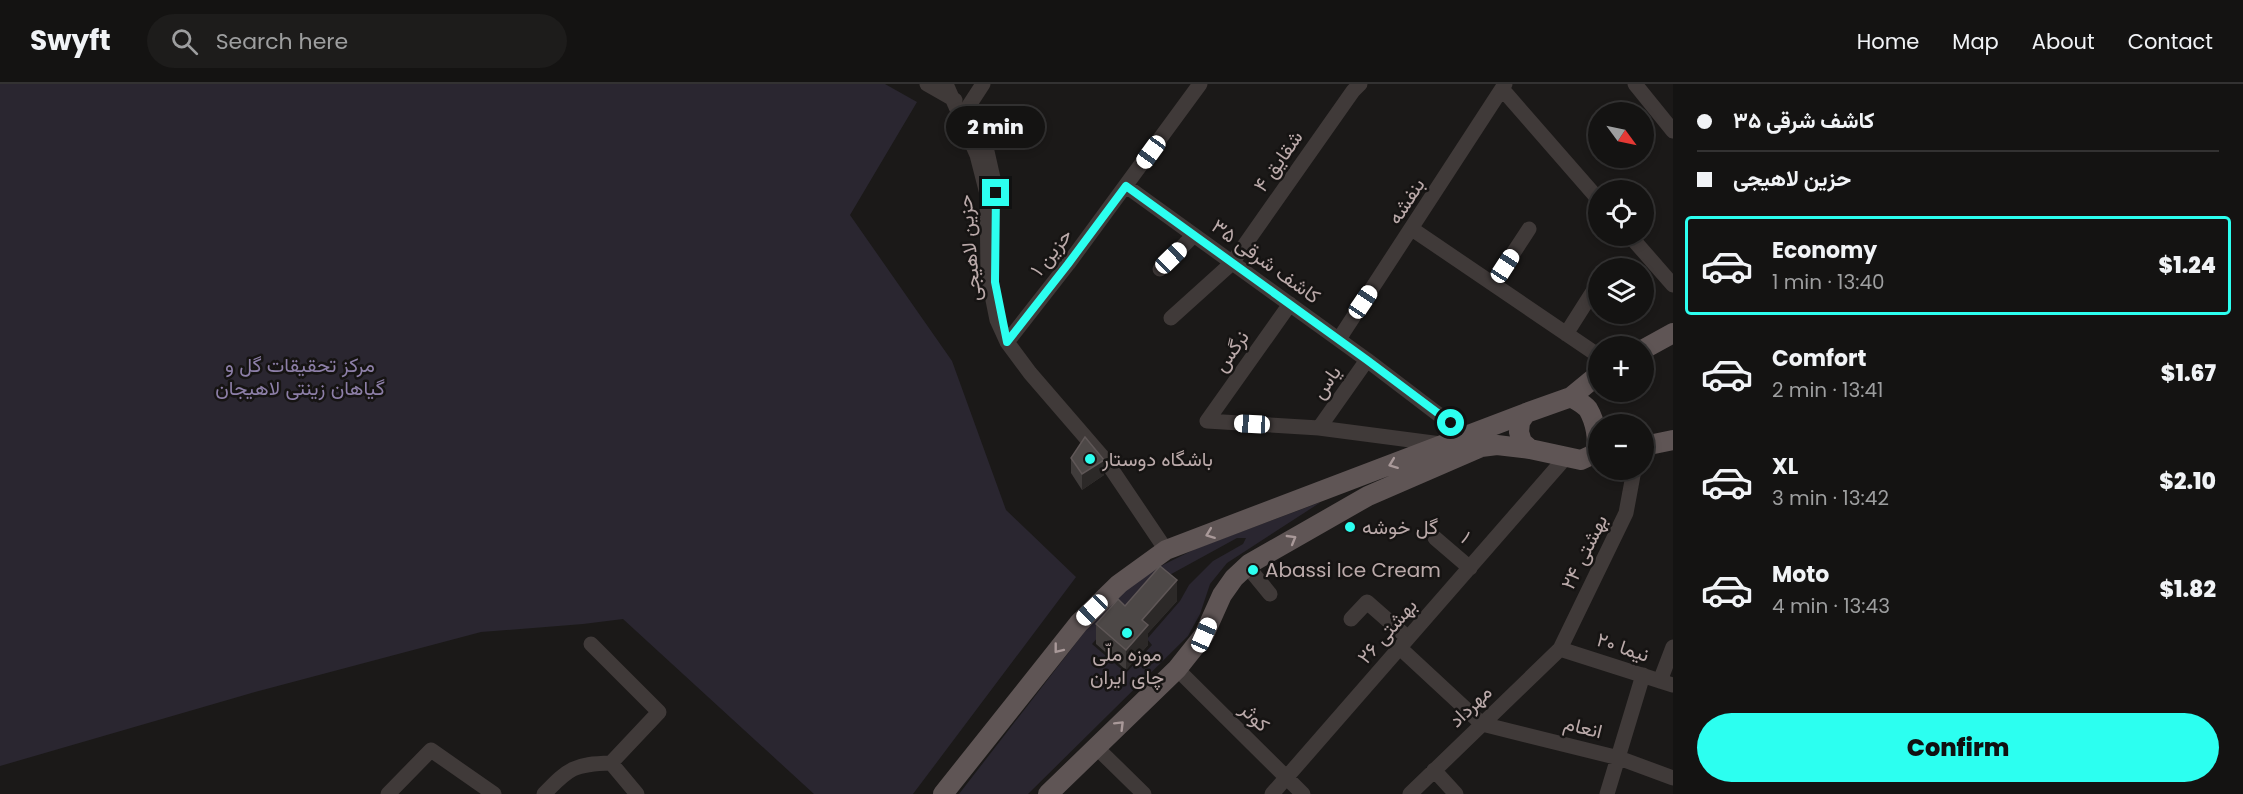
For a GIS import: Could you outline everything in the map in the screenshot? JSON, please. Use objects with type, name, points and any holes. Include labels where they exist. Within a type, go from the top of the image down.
[{"type":"main road","points":[[1654,343],[1673,333]]},
{"type":"main road","points":[[1048,794],[1177,669],[1204,635],[1222,595],[1234,578],[1247,566],[1368,496],[1526,413],[1571,397],[1588,383]]},
{"type":"main road","points":[[1571,397],[1587,409],[1589,414]]},
{"type":"main road","points":[[1526,413],[1520,422],[1518,432],[1522,442],[1530,449]]},
{"type":"main road","points":[[1654,444],[1673,440]]},
{"type":"main road","points":[[944,794],[1078,623],[1119,584],[1166,550],[1444,444],[1474,442],[1530,449],[1581,460],[1588,458]]},
{"type":"street","points":[[927,84],[961,104],[983,84]]},
{"type":"street","name":"حزین لاهیجی","points":[[946,84],[961,104],[986,147],[996,193],[995,282],[1007,342],[1030,374],[1106,460],[1166,550]]},
{"type":"street","name":"حزین لاهیجی","points":[[956,84],[961,104]]},
{"type":"street","name":"حزین ۱","points":[[1007,342],[1068,264],[1200,84]]},
{"type":"street","name":"شقایق ۴","points":[[1171,318],[1232,263],[1360,84]]},
{"type":"street","points":[[1635,84],[1673,131]]},
{"type":"street","points":[[1504,87],[1588,187]]},
{"type":"street","name":"بنفشه","points":[[1338,339],[1504,87]]},
{"type":"street","name":"کاشف شرقی ۳۵","points":[[1126,186],[1367,360],[1474,442]]},
{"type":"street","points":[[1493,284],[1530,228]]},
{"type":"street","points":[[1412,229],[1588,349]]},
{"type":"street","points":[[1160,269],[1194,236]]},
{"type":"street","points":[[1639,246],[1673,285]]},
{"type":"street","points":[[1566,334],[1588,299]]},
{"type":"street","name":"نرگس","points":[[1290,304],[1207,422],[1319,428]]},
{"type":"street","name":"یاس","points":[[1319,428],[1367,360]]},
{"type":"street","points":[[1319,428],[1444,444]]},
{"type":"street","name":"بهشتی ۲۶","points":[[1272,794],[1566,457]]},
{"type":"street","name":"بهشتی ۲۴","points":[[1560,649],[1626,513],[1632,480]]},
{"type":"street","name":"۱","points":[[1435,538],[1470,568]]},
{"type":"street","points":[[1247,566],[1270,594]]},
{"type":"street","points":[[1351,619],[1367,602],[1482,724]]},
{"type":"street","points":[[544,794],[567,771],[585,764],[611,764],[659,712],[591,644]]},
{"type":"street","points":[[1667,683],[1673,647]]},
{"type":"street","name":"نیما ۲۰","points":[[1560,649],[1667,683]]},
{"type":"street","name":"مهرداد","points":[[1410,794],[1560,649]]},
{"type":"street","name":"کوثر","points":[[1177,669],[1303,794]]},
{"type":"street","points":[[1607,794],[1644,675]]},
{"type":"street","name":"انعام","points":[[1482,724],[1619,758],[1673,778]]},
{"type":"street","points":[[1097,748],[1144,794]]},
{"type":"street","points":[[388,794],[431,750],[494,794]]},
{"type":"street","points":[[611,764],[637,794]]},
{"type":"street","points":[[1434,770],[1456,794]]},
{"type":"green space","name":"مرکز تحقیقات گل و گیاهان زینتی لاهیجان","points":[[0,84],[885,84],[917,102],[850,215],[952,361],[1006,510],[1076,577],[913,794],[814,794],[623,619],[481,632],[255,692],[0,766]]},
{"type":"green space","points":[[1321,502],[1227,563],[1210,584],[1200,614],[1188,636],[1028,794],[959,794],[1093,621],[1119,593],[1157,568],[1195,549]],"holes":[[[1237,538],[1246,538],[1243,544],[1213,561],[1189,585],[1180,601],[1147,639],[1152,645],[1126,673],[1092,644],[1117,616],[1164,578]]]},
{"type":"building","points":[[1085,437],[1104,460],[1082,474],[1071,458]]},
{"type":"building","points":[[1160,566],[1177,580],[1142,620],[1148,625],[1126,650],[1096,624],[1118,599],[1125,606]]},
{"type":"place","name":"باشگاه دوستار","points":[[1090,459]]},
{"type":"place","name":"گل خوشه","points":[[1350,527]]},
{"type":"place","name":"Abassi Ice Cream","points":[[1253,570]]},
{"type":"place","name":"موزه ملّی چای ایران","points":[[1127,633]]},
{"type":"route","points":[[996,193],[995,282],[1007,342],[1126,186],[1451,423]]}]
